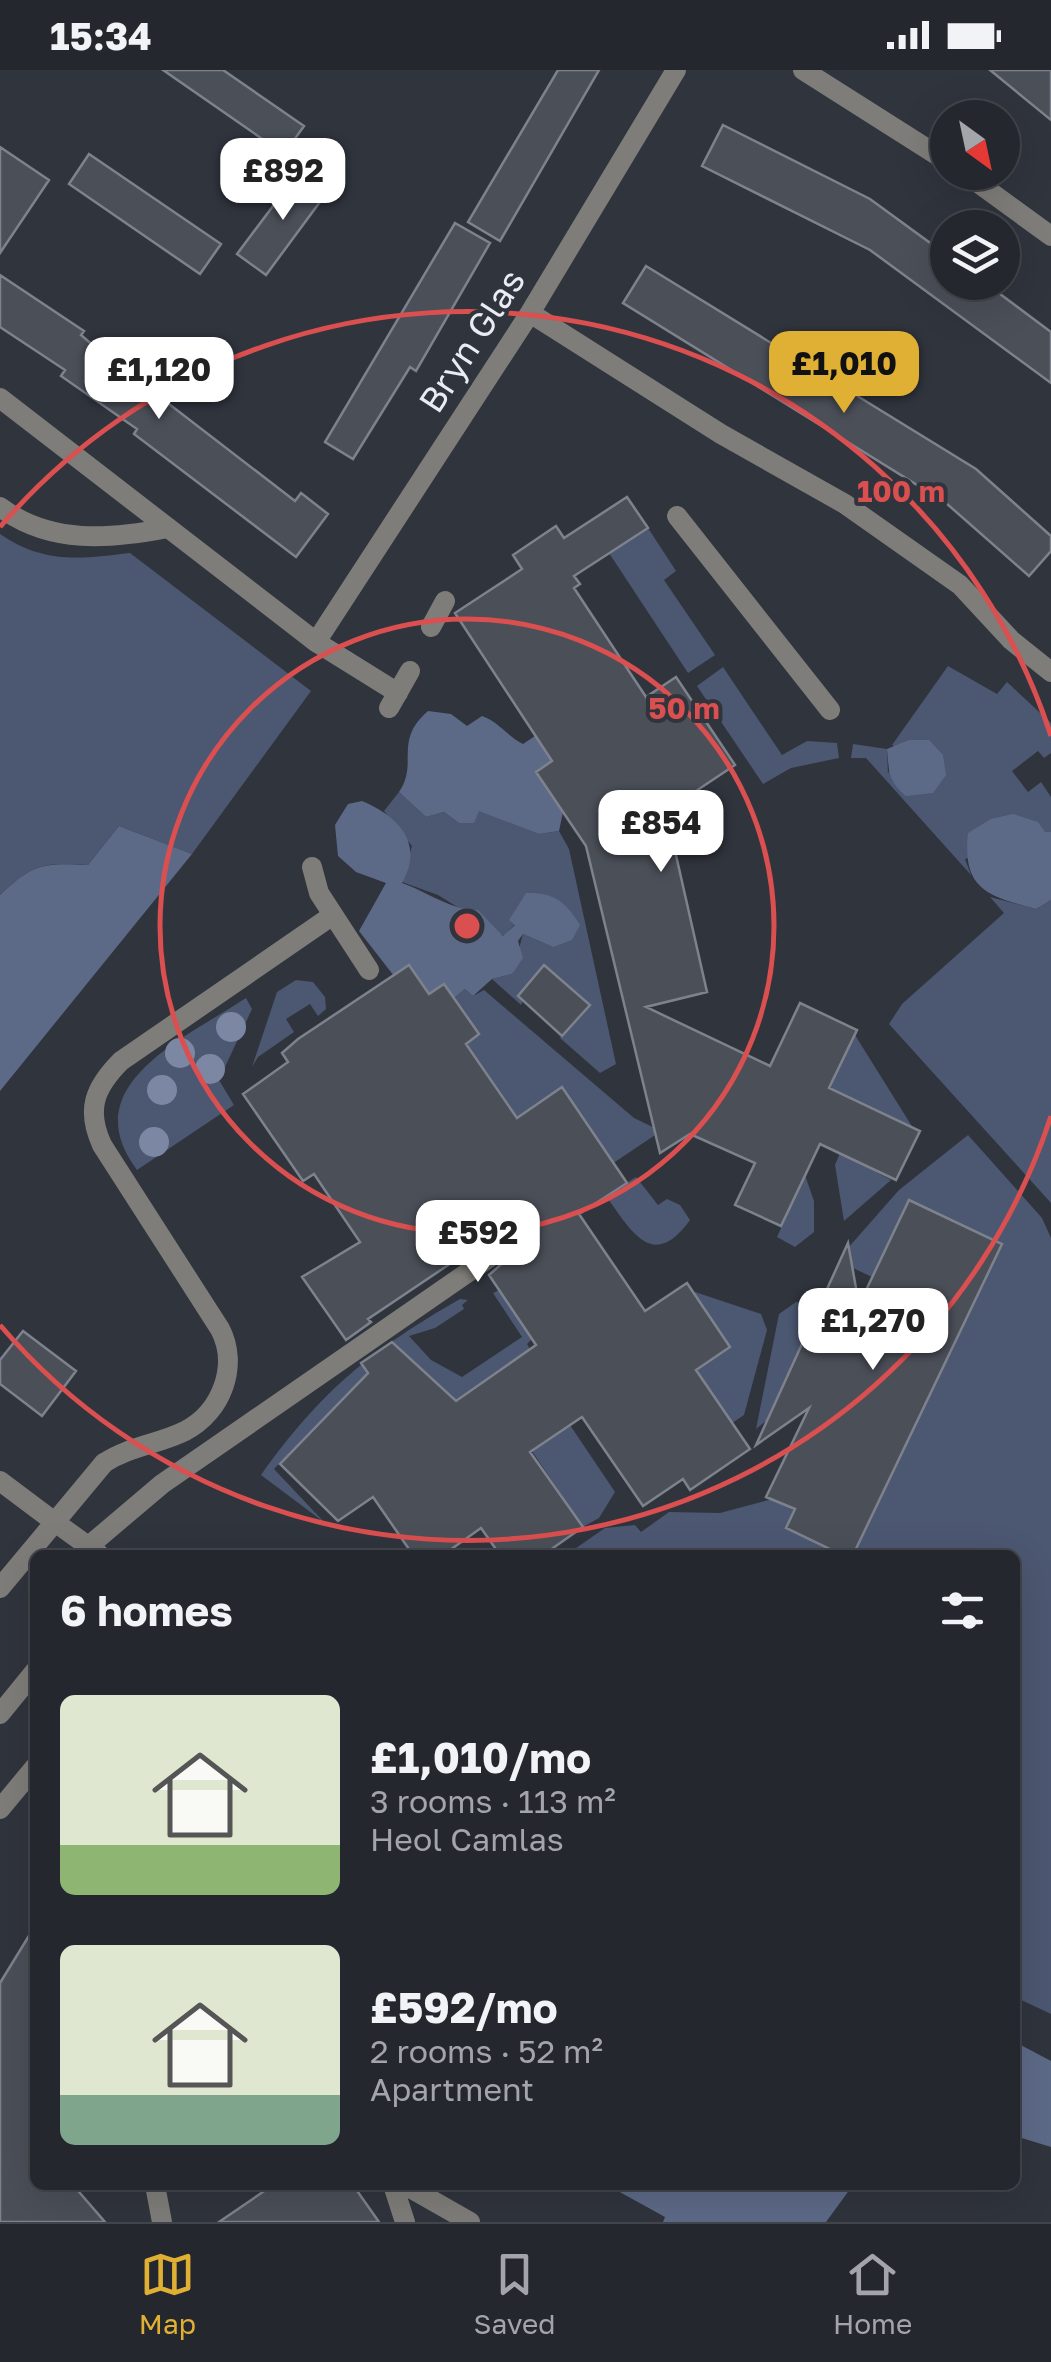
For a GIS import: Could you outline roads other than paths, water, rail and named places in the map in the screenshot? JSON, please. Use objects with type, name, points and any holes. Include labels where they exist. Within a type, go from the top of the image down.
[{"type":"street","name":"Bryn Glas","points":[[316,642],[530,313],[676,70]]},
{"type":"street","points":[[803,70],[930,151]]},
{"type":"street","points":[[988,190],[1051,236]]},
{"type":"street","points":[[530,313],[721,434],[845,504],[960,585],[1012,640],[1051,672]]},
{"type":"street","points":[[0,398],[394,701],[410,672]]},
{"type":"street","points":[[0,506],[59,534],[112,539],[168,528]]},
{"type":"street","points":[[677,516],[830,710]]},
{"type":"street","points":[[431,626],[446,602]]},
{"type":"street","points":[[312,867],[332,915],[369,970]]},
{"type":"street","points":[[0,1588],[52,1520],[104,1463],[195,1424],[218,1399],[229,1354],[220,1330],[102,1146],[92,1123],[92,1100],[103,1079],[121,1061],[332,915]]},
{"type":"street","points":[[0,1481],[95,1550],[162,1484],[493,1255]]},
{"type":"street","points":[[0,1714],[30,1678]]},
{"type":"street","points":[[0,1808],[30,1773]]},
{"type":"street","points":[[155,2190],[162,2222]]},
{"type":"street","points":[[395,2190],[405,2222]]},
{"type":"street","points":[[414,2190],[470,2222]]}]
